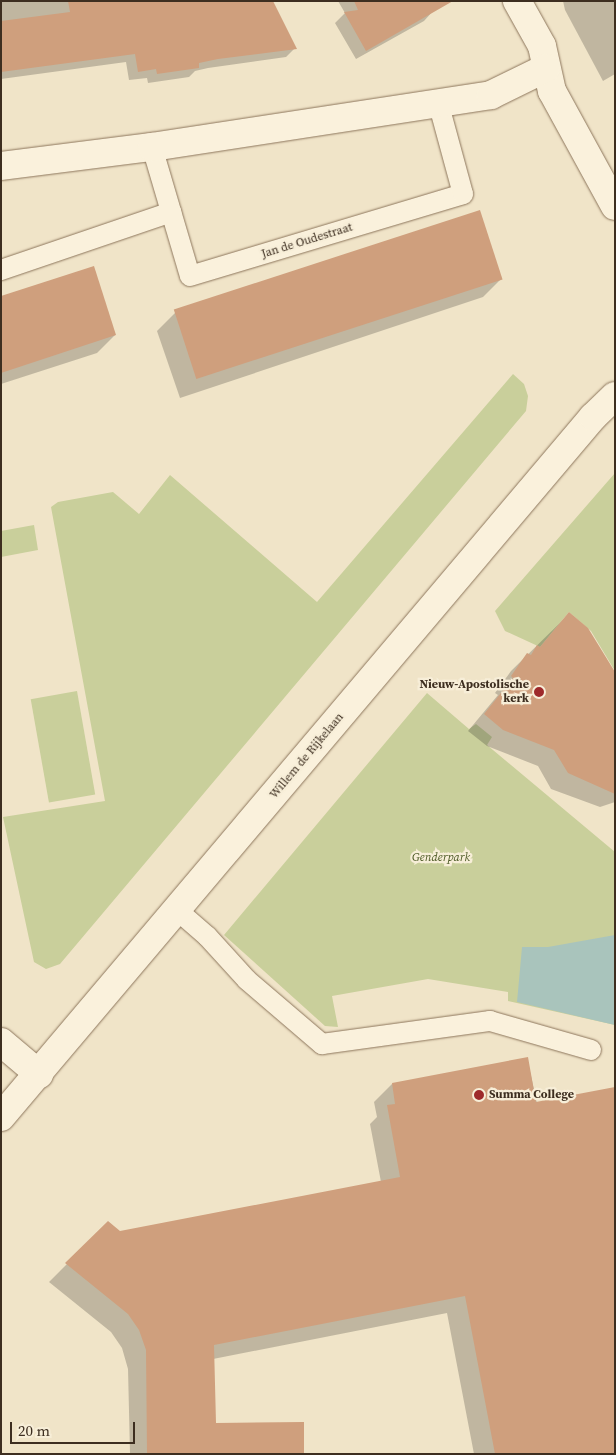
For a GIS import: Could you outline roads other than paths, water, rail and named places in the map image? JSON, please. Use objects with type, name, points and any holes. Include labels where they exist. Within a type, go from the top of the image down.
[{"type":"street","points":[[517,1],[542,46],[552,91],[615,206]]},
{"type":"street","points":[[1,166],[152,147],[491,94],[546,68]]},
{"type":"street","name":"Willem de Rijkelaan","points":[[1,1117],[594,417],[615,396]]},
{"type":"street","points":[[1,1042],[39,1074]]},
{"type":"lane","name":"Jan de Oudestraat","points":[[152,147],[190,276],[463,194],[438,102]]},
{"type":"lane","points":[[1,270],[171,212]]},
{"type":"lane","points":[[177,910],[207,936],[247,980],[322,1044],[490,1021],[591,1050]]},
{"type":"water","points":[[615,935],[615,1025],[517,1002],[522,947],[548,947]]},
{"type":"place","name":"Nieuw-Apostolische kerk","points":[[539,692]]},
{"type":"place","name":"Summa College","points":[[479,1095]]},
{"type":"park label","name":"Genderpark","points":[[441,858]]}]
